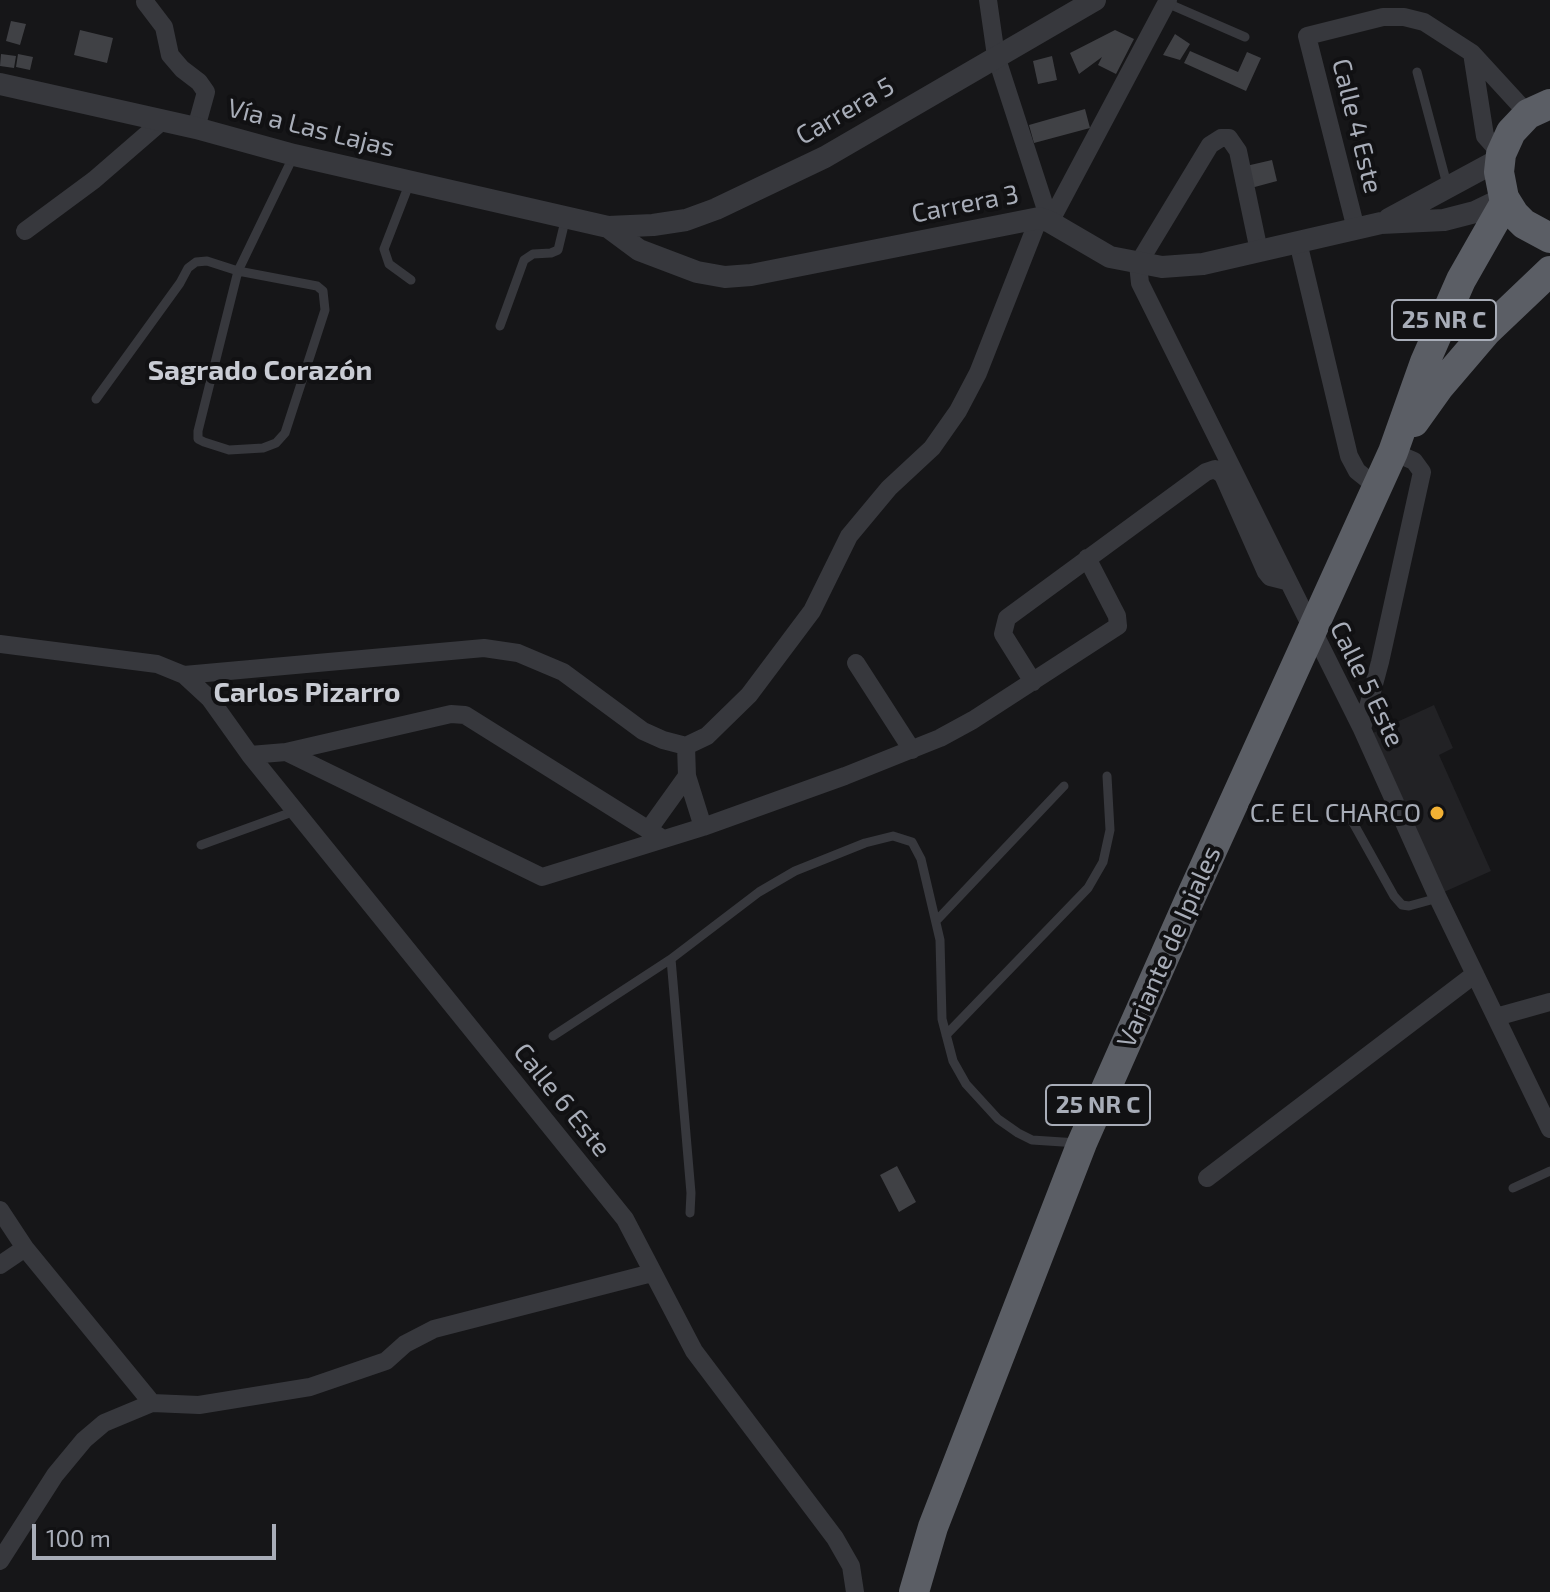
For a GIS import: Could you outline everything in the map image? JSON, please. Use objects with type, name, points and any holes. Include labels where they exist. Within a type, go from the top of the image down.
[{"type":"highway","points":[[1542,107],[1511,132],[1500,156],[1499,172],[1505,200],[1524,224],[1550,238]]},
{"type":"highway","name":"Variante de Ipiales","points":[[914,1592],[933,1527],[1082,1143],[1395,449],[1425,362],[1455,294],[1505,200]]},
{"type":"highway","name":"Variante de Ipiales","points":[[1395,449],[1439,387],[1486,332],[1550,271]]},
{"type":"street","points":[[988,0],[996,56],[1045,220]]},
{"type":"street","name":"Carrera 5","points":[[608,227],[686,220],[716,209],[825,157],[1095,0]]},
{"type":"street","points":[[0,644],[157,664],[184,675],[484,648],[518,653],[563,672],[643,731],[663,740],[686,746],[707,736],[749,695],[812,611],[849,536],[889,488],[932,448],[958,411],[978,373],[1045,220],[1168,1]]},
{"type":"street","points":[[145,2],[164,27],[170,55],[206,92],[196,128]]},
{"type":"street","name":"Calle 4 Este","points":[[1356,229],[1307,36],[1383,17],[1404,17],[1424,22],[1472,53]]},
{"type":"street","points":[[1472,53],[1542,107]]},
{"type":"street","points":[[1472,53],[1485,136],[1500,156]]},
{"type":"street","name":"Vía a Las Lajas","points":[[0,84],[608,227]]},
{"type":"street","points":[[25,231],[94,180],[161,122]]},
{"type":"street","points":[[1138,264],[1210,145],[1221,138],[1229,138],[1238,151],[1259,251]]},
{"type":"street","name":"Carrera 3","points":[[1381,223],[1500,156]]},
{"type":"street","name":"Carrera 3","points":[[608,227],[639,250],[697,272],[725,277],[751,275],[1045,220],[1110,257],[1162,267],[1203,264],[1381,223],[1444,220],[1505,200]]},
{"type":"street","points":[[1298,242],[1349,456],[1357,471],[1377,487]]},
{"type":"street","name":"Calle 5 Este","points":[[1138,264],[1140,283],[1362,729],[1438,898],[1496,1017],[1545,1107],[1550,1129]]},
{"type":"street","points":[[1362,729],[1422,472],[1414,461],[1395,449]]},
{"type":"street","points":[[1033,682],[1003,634],[1007,618],[1206,472],[1215,469],[1223,475],[1263,567],[1270,577],[1286,581]]},
{"type":"street","points":[[286,752],[542,877],[656,834],[703,827],[845,776],[912,750],[973,720],[1118,626],[1117,616],[1087,558]]},
{"type":"street","points":[[856,663],[912,750]]},
{"type":"street","name":"Calle 6 Este","points":[[184,675],[210,699],[250,755],[625,1219],[694,1351],[835,1538],[851,1566],[856,1589]]},
{"type":"street","points":[[250,755],[286,752],[451,714],[465,715],[656,834]]},
{"type":"street","points":[[686,746],[687,776],[703,827]]},
{"type":"street","points":[[656,834],[687,776]]},
{"type":"street","points":[[1207,1178],[1475,974]]},
{"type":"street","points":[[1496,1017],[1550,1002]]},
{"type":"street","points":[[0,1210],[25,1248],[152,1403]]},
{"type":"street","points":[[0,1265],[25,1248]]},
{"type":"street","points":[[0,1561],[55,1475],[84,1440],[104,1423],[152,1403],[199,1405],[310,1387],[386,1361],[405,1344],[434,1329],[652,1273]]},
{"type":"lane","points":[[1168,1],[1245,37]]},
{"type":"lane","points":[[1417,72],[1448,188]]},
{"type":"lane","points":[[96,399],[188,268],[196,262],[207,261],[238,271],[317,286],[323,291],[325,310],[285,433],[276,443],[263,448],[229,450],[198,439],[238,271],[294,155]]},
{"type":"lane","points":[[410,182],[384,249],[389,264],[411,280]]},
{"type":"lane","points":[[500,326],[520,267],[533,254],[558,250],[566,217]]},
{"type":"lane","points":[[946,1035],[1088,888],[1103,862],[1110,830],[1107,776]]},
{"type":"lane","points":[[937,920],[1064,786]]},
{"type":"lane","points":[[1346,810],[1402,905],[1438,898]]},
{"type":"lane","points":[[201,845],[295,811]]},
{"type":"lane","points":[[553,1036],[671,959],[759,892],[795,871],[865,843],[893,836],[912,842],[917,850],[937,920],[942,1019],[953,1061],[966,1084],[998,1119],[1032,1140],[1082,1143]]},
{"type":"lane","points":[[671,959],[691,1193],[690,1213]]},
{"type":"lane","points":[[1513,1188],[1550,1171]]},
{"type":"shaded area","name":"C.E EL CHARCO","points":[[1434,705],[1453,748],[1439,755],[1491,871],[1444,892],[1373,733]]},
{"type":"building","points":[[11,21],[26,24],[20,45],[6,41]]},
{"type":"building","points":[[80,30],[113,38],[107,63],[74,55]]},
{"type":"building","points":[[1115,30],[1134,39],[1116,74],[1098,65],[1102,57],[1079,74],[1070,53]]},
{"type":"building","points":[[1175,34],[1190,44],[1180,60],[1163,55]]},
{"type":"building","points":[[1190,51],[1238,72],[1247,52],[1261,58],[1246,91],[1184,63]]},
{"type":"building","points":[[1,54],[16,56],[14,68],[0,66]]},
{"type":"building","points":[[18,54],[33,57],[30,70],[16,67]]},
{"type":"building","points":[[1052,56],[1057,80],[1038,84],[1033,61]]},
{"type":"building","points":[[1085,109],[1090,128],[1034,143],[1029,125]]},
{"type":"building","points":[[1272,160],[1277,181],[1251,188],[1246,166]]},
{"type":"building","points":[[897,1166],[916,1202],[899,1212],[880,1175]]},
{"type":"place","name":"C.E EL CHARCO","points":[[1437,813]]},
{"type":"district","name":"Sagrado Corazón","points":[[260,371]]},
{"type":"district","name":"Carlos Pizarro","points":[[307,693]]}]
